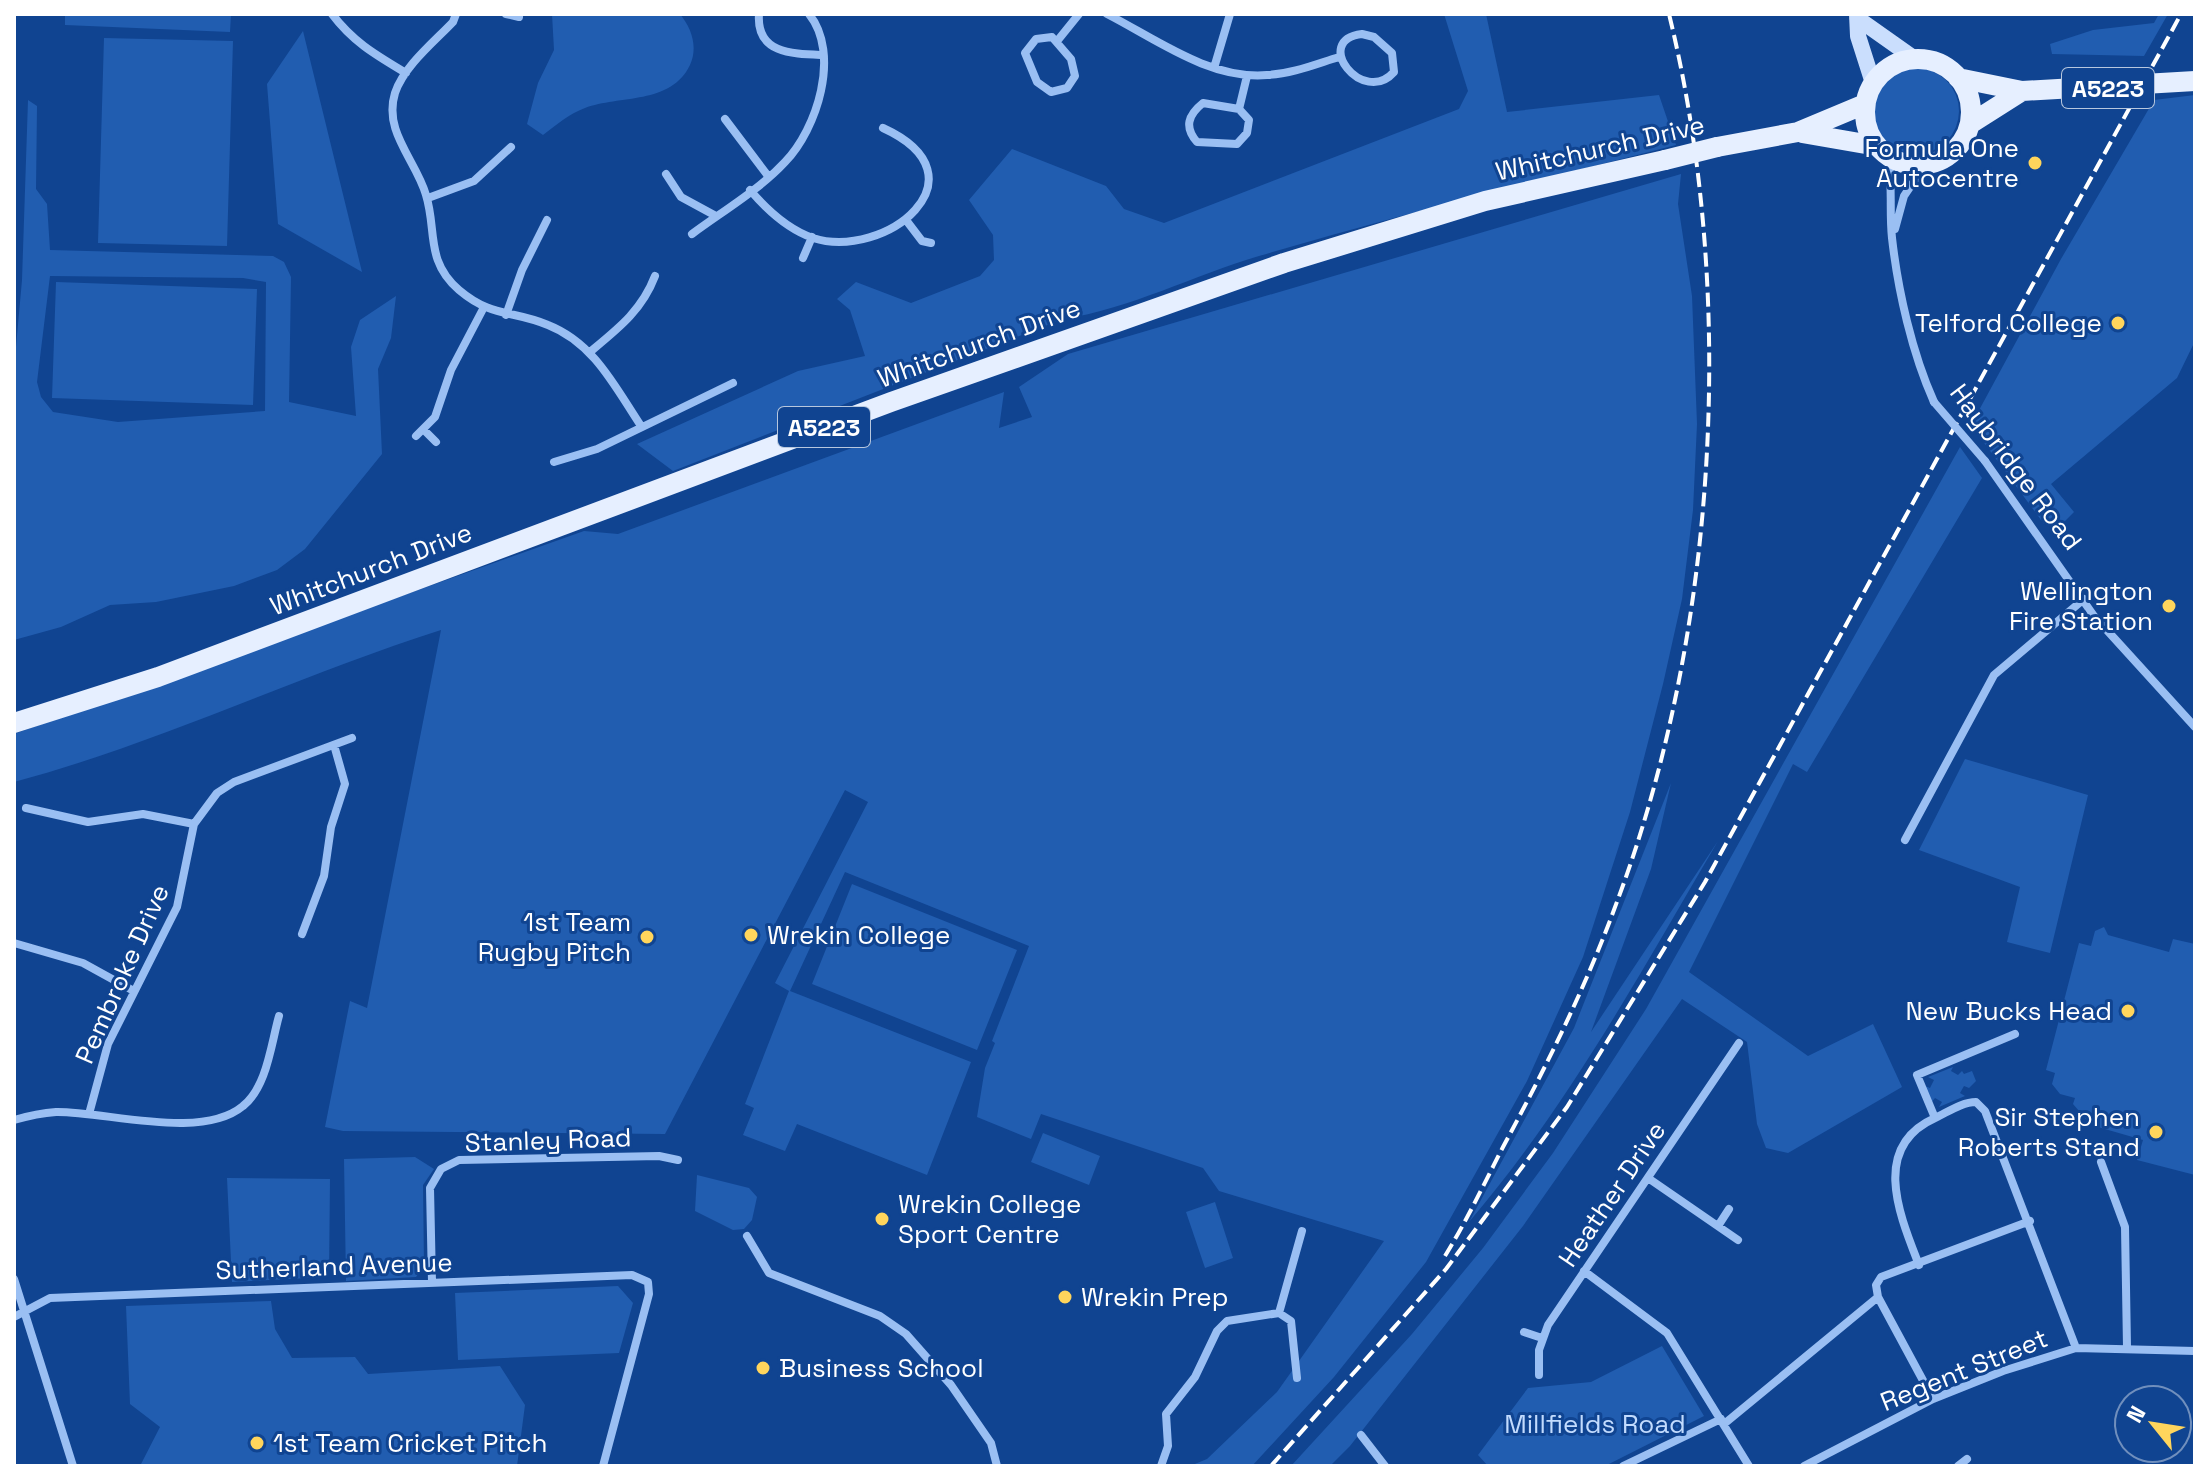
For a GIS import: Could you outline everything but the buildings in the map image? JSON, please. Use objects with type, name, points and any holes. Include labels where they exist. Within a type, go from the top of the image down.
[{"type":"main road","points":[[1915,59],[1930,61],[1958,78],[1971,107],[1970,124],[1960,145],[1942,160],[1925,165],[1906,164],[1883,152],[1867,126],[1865,104],[1873,83],[1899,63],[1915,59]]},
{"type":"main road","name":"A5223","points":[[1958,78],[2022,91],[2195,81]]},
{"type":"main road","name":"A5223","points":[[1970,124],[2022,91]]},
{"type":"main road","name":"Whitchurch Drive","points":[[14,723],[158,677],[891,402],[1284,263],[1485,201],[1717,147],[1798,132],[1865,104]]},
{"type":"main road","name":"Whitchurch Drive","points":[[1798,132],[1883,152]]},
{"type":"street","points":[[332,14],[350,38],[376,58],[406,73]]},
{"type":"street","points":[[456,14],[453,22],[406,73],[395,93],[392,123],[428,198],[429,228],[440,267],[456,288],[483,309],[549,325],[591,351],[641,426]]},
{"type":"street","points":[[506,14],[519,17]]},
{"type":"street","points":[[759,14],[759,29],[767,42],[781,52],[823,55]]},
{"type":"street","points":[[692,234],[786,162],[809,124],[821,87],[823,55],[819,35],[809,14]]},
{"type":"street","points":[[1058,40],[1079,14]]},
{"type":"street","points":[[1107,14],[1214,68],[1247,76],[1270,75],[1339,57]]},
{"type":"street","points":[[1214,68],[1230,14]]},
{"type":"street","points":[[1857,16],[1915,59]]},
{"type":"street","points":[[1857,16],[1858,36],[1873,83]]},
{"type":"street","points":[[1349,36],[1374,37],[1392,53],[1394,72],[1386,81],[1375,84],[1351,71],[1339,57],[1342,44],[1349,36]]},
{"type":"street","points":[[1036,39],[1058,40],[1071,59],[1075,76],[1067,88],[1051,92],[1037,82],[1025,53],[1036,39]]},
{"type":"street","points":[[1239,109],[1247,76]]},
{"type":"street","points":[[1203,103],[1239,109],[1249,120],[1247,133],[1237,144],[1197,142],[1189,133],[1188,123],[1193,111],[1203,103]]},
{"type":"street","points":[[725,119],[752,159],[768,176]]},
{"type":"street","points":[[750,190],[786,225],[812,237],[845,240],[868,236],[906,220],[925,198],[930,187],[929,168],[908,140],[883,128]]},
{"type":"street","points":[[428,198],[474,181],[511,147]]},
{"type":"street","points":[[1883,152],[1893,189],[1892,239]]},
{"type":"street","points":[[1892,239],[1904,196],[1925,165]]},
{"type":"street","points":[[666,174],[681,197],[716,216]]},
{"type":"street","points":[[506,315],[522,270],[547,220]]},
{"type":"street","points":[[906,220],[922,241],[931,243]]},
{"type":"street","points":[[803,258],[812,237]]},
{"type":"street","name":"Haybridge Road","points":[[1892,239],[1907,313],[1934,402],[1985,461],[2084,600],[2195,727]]},
{"type":"street","points":[[591,351],[632,317],[647,297],[655,276]]},
{"type":"street","points":[[416,436],[435,417],[451,370],[483,309]]},
{"type":"street","points":[[554,462],[597,449],[733,383]]},
{"type":"street","points":[[424,430],[436,442]]},
{"type":"street","points":[[1905,840],[1994,675],[2084,600]]},
{"type":"street","name":"Pembroke Drive","points":[[89,1114],[100,1063],[132,990],[177,907],[194,824],[217,793],[234,782],[352,738]]},
{"type":"street","points":[[302,934],[324,876],[331,827],[345,784],[334,745]]},
{"type":"street","points":[[26,808],[88,822],[143,814],[194,824]]},
{"type":"street","points":[[14,943],[83,963],[132,990]]},
{"type":"street","points":[[14,1120],[56,1112],[89,1114],[126,1122],[206,1121],[225,1116],[243,1106],[257,1089],[279,1016]]},
{"type":"street","points":[[1935,1118],[1917,1075],[2015,1034]]},
{"type":"street","name":"Heather Drive","points":[[1539,1375],[1542,1338],[1739,1043]]},
{"type":"street","points":[[1919,1265],[1895,1203],[1895,1178],[1907,1140],[1918,1127],[1971,1102],[1982,1106],[2030,1221],[2076,1348]]},
{"type":"street","name":"Stanley Road","points":[[432,1282],[430,1188],[441,1169],[459,1160],[659,1156],[678,1160]]},
{"type":"street","points":[[2101,1162],[2125,1227],[2127,1347]]},
{"type":"street","points":[[1648,1178],[1738,1240]]},
{"type":"street","points":[[1718,1226],[1729,1209]]},
{"type":"street","points":[[1933,1399],[1878,1297],[1876,1285],[1881,1277],[2030,1221]]},
{"type":"street","points":[[1279,1313],[1302,1231]]},
{"type":"street","points":[[747,1236],[769,1273],[880,1316],[906,1334],[951,1385],[986,1435],[997,1466]]},
{"type":"street","points":[[1584,1271],[1667,1333],[1749,1466]]},
{"type":"street","name":"Sutherland Avenue","points":[[14,1317],[50,1298],[621,1275],[648,1282],[649,1294],[603,1466]]},
{"type":"street","points":[[14,1279],[73,1466]]},
{"type":"street","points":[[1623,1466],[1722,1422],[1878,1297]]},
{"type":"street","points":[[1161,1466],[1168,1446],[1166,1414],[1195,1377],[1217,1331],[1227,1321],[1279,1313],[1291,1321],[1297,1378]]},
{"type":"street","points":[[1524,1332],[1542,1338]]},
{"type":"street","name":"Regent Street","points":[[1804,1466],[1933,1399],[2003,1371],[2076,1348],[2195,1351]]},
{"type":"street","points":[[1361,1435],[1385,1466]]},
{"type":"street","points":[[1958,1466],[1967,1459]]},
{"type":"green space","points":[[65,14],[231,14],[230,32],[65,25]]},
{"type":"green space","points":[[552,14],[680,14],[692,38],[694,52],[690,65],[670,87],[643,97],[585,108],[543,135],[527,124],[538,83],[554,50]]},
{"type":"green space","points":[[1444,14],[1486,14],[1507,112],[1659,95],[1676,145],[1311,241],[1235,264],[1113,308],[1063,319],[673,471],[637,444],[798,371],[865,356],[850,310],[837,299],[856,282],[911,303],[980,276],[994,260],[993,235],[969,200],[1012,149],[1106,186],[1124,209],[1164,223],[1459,109],[1468,91]]},
{"type":"green space","points":[[2159,14],[2168,14],[2144,56],[2052,54],[2050,44],[2093,30],[2154,23]]},
{"type":"green space","points":[[303,31],[362,272],[278,224],[267,84]]},
{"type":"green space","points":[[104,38],[233,41],[227,246],[98,243]]},
{"type":"green space","points":[[1916,68],[1933,71],[1947,80],[1956,94],[1959,111],[1956,128],[1947,142],[1933,151],[1916,154],[1899,151],[1885,142],[1876,128],[1873,111],[1876,94],[1885,80],[1899,71]]},
{"type":"green space","name":"Telford College","points":[[2195,95],[2195,341],[2177,378],[2051,484],[2074,512],[2061,525],[2044,524],[1971,425],[2061,259],[2154,100]]},
{"type":"green space","points":[[28,100],[37,106],[36,189],[47,204],[50,250],[273,256],[284,262],[291,277],[289,402],[356,416],[351,347],[360,320],[396,296],[391,338],[378,369],[382,454],[305,549],[277,570],[234,586],[156,602],[110,605],[61,627],[14,640],[14,369],[22,280]],"holes":[[[50,276],[243,278],[266,282],[265,411],[118,422],[53,412],[41,397],[37,382]]]},
{"type":"green space","points":[[1681,174],[1678,204],[1692,296],[1697,424],[1693,510],[1682,599],[1630,812],[1583,957],[1527,1081],[1426,1262],[1334,1377],[1252,1466],[1190,1466],[1207,1459],[1277,1392],[1384,1241],[1219,1191],[1203,1168],[1041,1114],[1031,1139],[977,1117],[985,1068],[995,1043],[992,1041],[1029,946],[845,872],[790,991],[971,1062],[927,1175],[797,1124],[785,1151],[743,1135],[754,1108],[745,1104],[789,991],[775,983],[868,802],[845,790],[665,1134],[343,1131],[325,1127],[350,1001],[367,1008],[441,630],[122,748],[14,782],[14,734],[584,531],[618,534],[1004,392],[999,428],[1032,417],[1019,387],[1068,354]]},
{"type":"green space","points":[[56,282],[257,289],[253,405],[52,398]]},
{"type":"green space","points":[[1960,447],[1982,478],[1807,772],[1793,764],[1689,972],[1808,1056],[1873,1024],[1902,1087],[1788,1153],[1766,1148],[1757,1124],[1747,1042],[1682,999],[1523,1226],[1350,1446],[1330,1466],[1291,1466],[1412,1334],[1483,1248],[1553,1153],[1646,1009]]},
{"type":"green space","points":[[1965,759],[2088,795],[2050,953],[2007,942],[2020,887],[1919,850]]},
{"type":"green space","points":[[1671,783],[1651,869],[1591,1032],[1718,841],[1571,1085],[1505,1178],[1469,1222],[1574,1028]]},
{"type":"green space","points":[[852,884],[1017,950],[977,1050],[812,984]]},
{"type":"green space","name":"New Bucks Head","points":[[2104,927],[2108,935],[2169,952],[2173,939],[2195,944],[2195,1175],[2137,1160],[2143,1140],[2091,1125],[2073,1104],[2075,1098],[2060,1094],[2052,1084],[2055,1073],[2046,1070],[2079,943],[2091,946],[2095,931]]},
{"type":"green space","points":[[1953,1067],[1951,1071],[1958,1075],[1962,1071],[1964,1074],[1972,1071],[1976,1081],[1969,1088],[1964,1086],[1960,1093],[1965,1096],[1939,1107],[1942,1102],[1935,1098],[1931,1103],[1925,1086],[1930,1088],[1934,1080],[1928,1077]]},
{"type":"green space","points":[[1043,1133],[1100,1156],[1089,1185],[1031,1162]]},
{"type":"green space","points":[[415,1157],[434,1169],[423,1185],[424,1266],[416,1277],[346,1281],[344,1159]]},
{"type":"green space","points":[[697,1175],[749,1188],[757,1197],[752,1220],[744,1229],[733,1230],[695,1211]]},
{"type":"green space","points":[[227,1178],[330,1179],[329,1277],[232,1282]]},
{"type":"green space","points":[[1215,1202],[1233,1258],[1205,1268],[1186,1212]]},
{"type":"green space","points":[[618,1286],[633,1303],[619,1353],[458,1360],[455,1293]]},
{"type":"green space","points":[[271,1301],[275,1329],[292,1358],[355,1357],[368,1374],[500,1366],[525,1405],[517,1466],[140,1466],[160,1427],[130,1404],[126,1306]]},
{"type":"green space","name":"Millfields Road","points":[[1662,1346],[1704,1416],[1605,1466],[1488,1466],[1478,1455],[1528,1388],[1591,1382]]},
{"type":"railway","points":[[1445,1256],[1535,1087],[1593,963],[1652,795],[1678,687],[1696,574],[1706,460],[1709,345],[1704,231],[1690,121],[1669,14]]},
{"type":"railway","points":[[1271,1466],[1446,1269],[1567,1107],[1705,882],[2181,14]]},
{"type":"place","name":"Formula One Autocentre","points":[[2035,163]]},
{"type":"place","name":"Telford College","points":[[2118,323]]},
{"type":"place","name":"Wellington Fire Station","points":[[2169,606]]},
{"type":"place","name":"Wrekin College","points":[[751,935]]},
{"type":"place","name":"1st Team Rugby Pitch","points":[[647,937]]},
{"type":"place","name":"New Bucks Head","points":[[2128,1011]]},
{"type":"place","name":"Sir Stephen Roberts Stand","points":[[2156,1132]]},
{"type":"place","name":"Wrekin College Sport Centre","points":[[882,1219]]},
{"type":"place","name":"Wrekin Prep","points":[[1065,1297]]},
{"type":"place","name":"Business School","points":[[763,1368]]},
{"type":"place","name":"1st Team Cricket Pitch","points":[[257,1443]]}]
